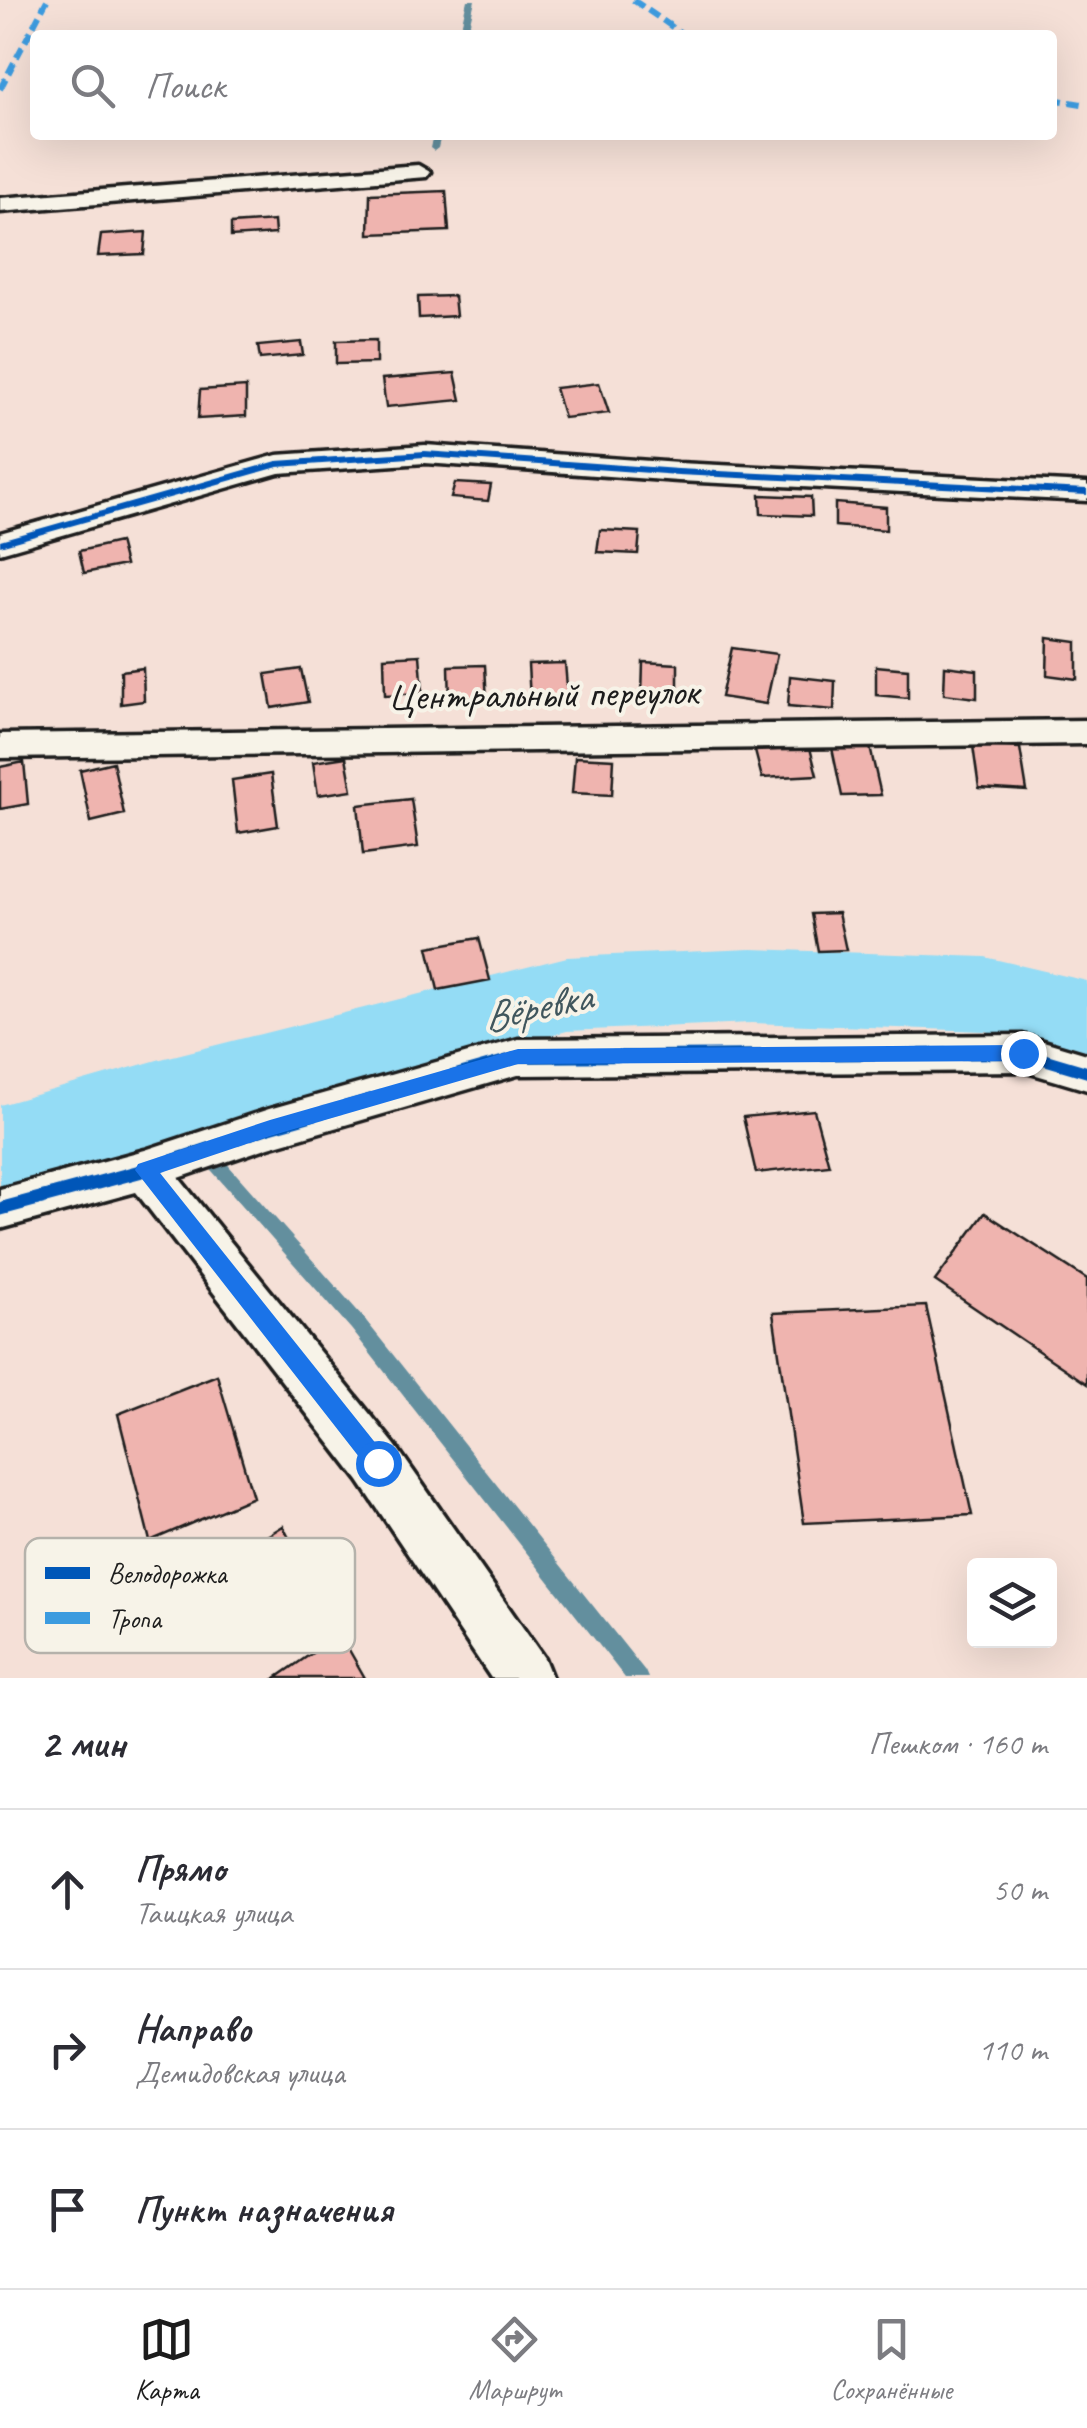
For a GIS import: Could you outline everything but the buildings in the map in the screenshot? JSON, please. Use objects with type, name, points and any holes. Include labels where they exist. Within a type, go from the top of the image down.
[{"type":"street","points":[[0,206],[418,172]]},
{"type":"street","points":[[0,543],[277,464],[425,454],[678,472],[1087,492]]},
{"type":"street","name":"Центральный переулок","points":[[0,746],[1087,732]]},
{"type":"street","points":[[0,1209],[145,1170],[270,1128],[518,1057],[1023,1053],[1087,1072]]},
{"type":"street","points":[[145,1170],[378,1463],[524,1678]]},
{"type":"waterway","points":[[464,30],[471,0]]},
{"type":"waterway","points":[[434,148],[436,140]]},
{"type":"waterway","name":"Вёревка","points":[[0,1149],[161,1101],[567,994],[751,986],[985,994],[1087,1019]]},
{"type":"waterway","points":[[161,1101],[357,1323],[638,1678]]},
{"type":"marked path","points":[[33,30],[47,0]]},
{"type":"marked path","points":[[633,0],[677,30]]},
{"type":"marked path","points":[[0,89],[30,36]]},
{"type":"marked path","points":[[1057,100],[1087,105]]},
{"type":"cycle path","points":[[0,543],[277,464],[425,454],[678,472],[1087,492]]},
{"type":"cycle path","points":[[0,1209],[145,1170],[269,1128],[518,1057],[1023,1053],[1087,1072]]},
{"type":"route","points":[[378,1463],[145,1170],[270,1128],[518,1057],[1023,1053]]}]
